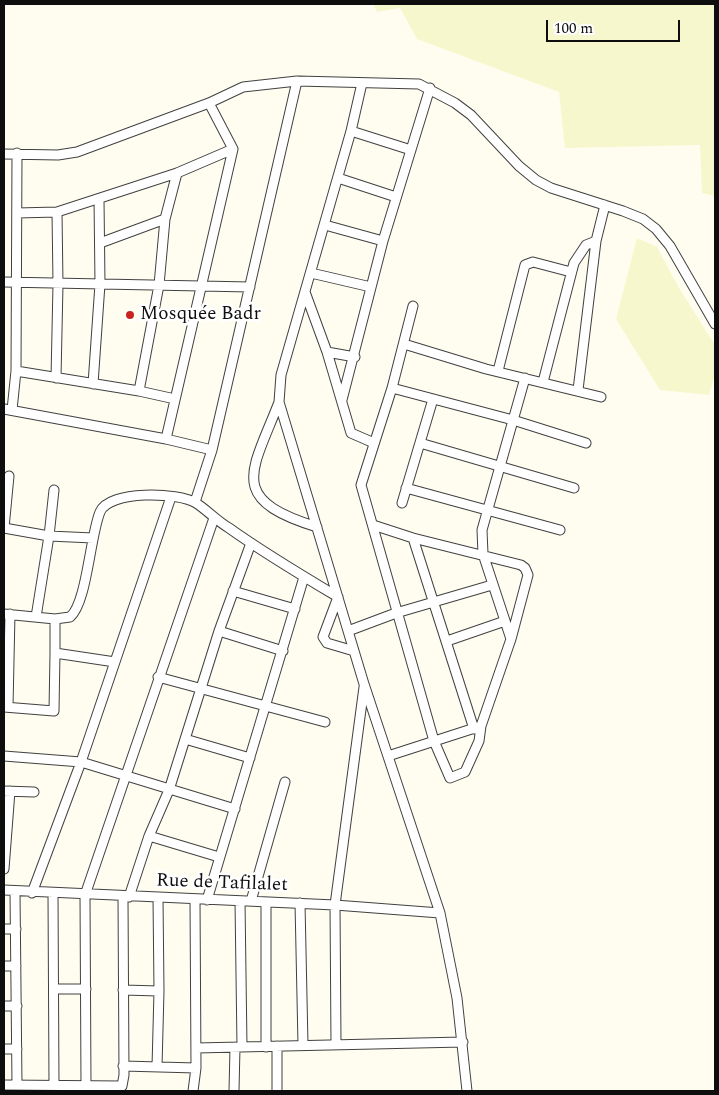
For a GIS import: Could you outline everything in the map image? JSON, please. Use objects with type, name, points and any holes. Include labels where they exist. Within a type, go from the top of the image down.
[{"type":"street","points":[[194,502],[212,450],[297,81]]},
{"type":"street","points":[[4,154],[58,155],[77,152],[209,103],[243,87],[297,81],[420,84],[455,103],[471,115],[519,166],[536,180],[551,188],[643,219],[656,229],[670,246],[715,324]]},
{"type":"street","points":[[317,527],[275,510],[257,495],[253,485],[255,465],[279,402],[280,376],[325,225],[362,83]]},
{"type":"street","points":[[342,400],[355,357],[383,241],[430,88]]},
{"type":"street","points":[[166,439],[233,148],[209,103]]},
{"type":"street","points":[[351,131],[411,150]]},
{"type":"street","points":[[17,213],[57,212],[177,173],[233,148]]},
{"type":"street","points":[[17,153],[16,371],[8,410],[166,439],[212,450]]},
{"type":"street","points":[[139,391],[159,285],[165,219],[177,173]]},
{"type":"street","points":[[338,178],[396,196]]},
{"type":"street","points":[[93,384],[100,284],[99,199]]},
{"type":"street","points":[[578,390],[596,241],[605,205]]},
{"type":"street","points":[[56,378],[57,212]]},
{"type":"street","points":[[100,243],[165,219]]},
{"type":"street","points":[[325,225],[383,241]]},
{"type":"street","points":[[543,382],[571,272],[580,251],[586,245],[596,241]]},
{"type":"street","points":[[498,371],[525,265],[533,262],[571,272]]},
{"type":"street","points":[[310,273],[371,287]]},
{"type":"street","points":[[4,282],[250,287]]},
{"type":"street","points":[[305,292],[327,352],[351,433],[374,443]]},
{"type":"street","points":[[413,306],[392,388],[361,485],[434,741],[447,776],[452,778],[465,772],[479,741],[478,727],[413,538]]},
{"type":"street","points":[[404,344],[498,371],[601,397]]},
{"type":"street","points":[[327,352],[355,357]]},
{"type":"street","points":[[16,371],[139,391],[175,399]]},
{"type":"street","points":[[511,638],[492,586],[483,554],[482,530],[525,378]]},
{"type":"street","points":[[392,388],[513,420],[586,443]]},
{"type":"street","points":[[402,503],[433,399]]},
{"type":"street","points":[[279,402],[364,684],[440,913],[457,998],[467,1091]]},
{"type":"street","points":[[420,442],[574,488]]},
{"type":"street","points":[[9,476],[4,528],[49,536],[93,538]]},
{"type":"street","points":[[406,488],[560,530]]},
{"type":"street","points":[[36,618],[54,490]]},
{"type":"street","points":[[55,619],[54,711],[6,707],[7,614],[55,619],[70,617],[76,611],[100,511],[112,500],[148,494],[194,502],[251,544],[338,597]]},
{"type":"street","points":[[32,893],[81,762],[171,497]]},
{"type":"street","points":[[86,1086],[85,895],[158,677],[214,518]]},
{"type":"street","points":[[373,525],[413,538],[483,554],[521,565],[525,568],[528,575],[511,638],[478,727]]},
{"type":"street","points":[[4,1085],[122,1086],[124,1082],[123,990],[126,897],[169,790],[233,591],[251,544]]},
{"type":"street","points":[[207,900],[296,609],[304,577]]},
{"type":"street","points":[[348,631],[396,613],[492,586]]},
{"type":"street","points":[[233,591],[296,609]]},
{"type":"street","points":[[338,597],[322,637],[327,643],[354,651]]},
{"type":"street","points":[[447,641],[505,621]]},
{"type":"street","points":[[220,631],[283,651]]},
{"type":"street","points":[[55,653],[115,662]]},
{"type":"street","points":[[158,677],[201,687],[325,722]]},
{"type":"street","points":[[336,1044],[335,904],[364,684]]},
{"type":"street","points":[[388,756],[478,727]]},
{"type":"street","points":[[185,739],[250,758]]},
{"type":"street","points":[[4,756],[81,762],[235,809]]},
{"type":"street","points":[[251,901],[285,782]]},
{"type":"street","points":[[4,869],[7,791],[34,792]]},
{"type":"street","points":[[150,836],[219,857]]},
{"type":"street","name":"Rue de Tafilalet","points":[[4,890],[52,894],[335,904],[440,913]]},
{"type":"street","points":[[15,892],[17,1085]]},
{"type":"street","points":[[52,894],[55,989],[54,1086]]},
{"type":"street","points":[[156,1067],[159,991],[158,898]]},
{"type":"street","points":[[193,1091],[196,1068],[194,899]]},
{"type":"street","points":[[234,1091],[238,1047],[240,901]]},
{"type":"street","points":[[266,902],[266,1047]]},
{"type":"street","points":[[300,903],[302,1045]]},
{"type":"street","points":[[4,929],[16,929]]},
{"type":"street","points":[[4,966],[16,966]]},
{"type":"street","points":[[55,989],[86,990]]},
{"type":"street","points":[[123,990],[159,991]]},
{"type":"street","points":[[4,1006],[17,1006]]},
{"type":"street","points":[[196,1048],[463,1042]]},
{"type":"street","points":[[277,1046],[277,1091]]},
{"type":"street","points":[[4,1049],[17,1048]]},
{"type":"street","points":[[123,1066],[196,1068]]},
{"type":"green space","points":[[373,4],[715,4],[715,196],[702,193],[700,145],[565,148],[559,92],[417,39],[400,8],[377,12]]},
{"type":"green space","points":[[637,238],[657,247],[679,288],[715,345],[715,374],[709,395],[660,390],[616,319]]},
{"type":"place","name":"Mosquée Badr","points":[[130,315]]}]
